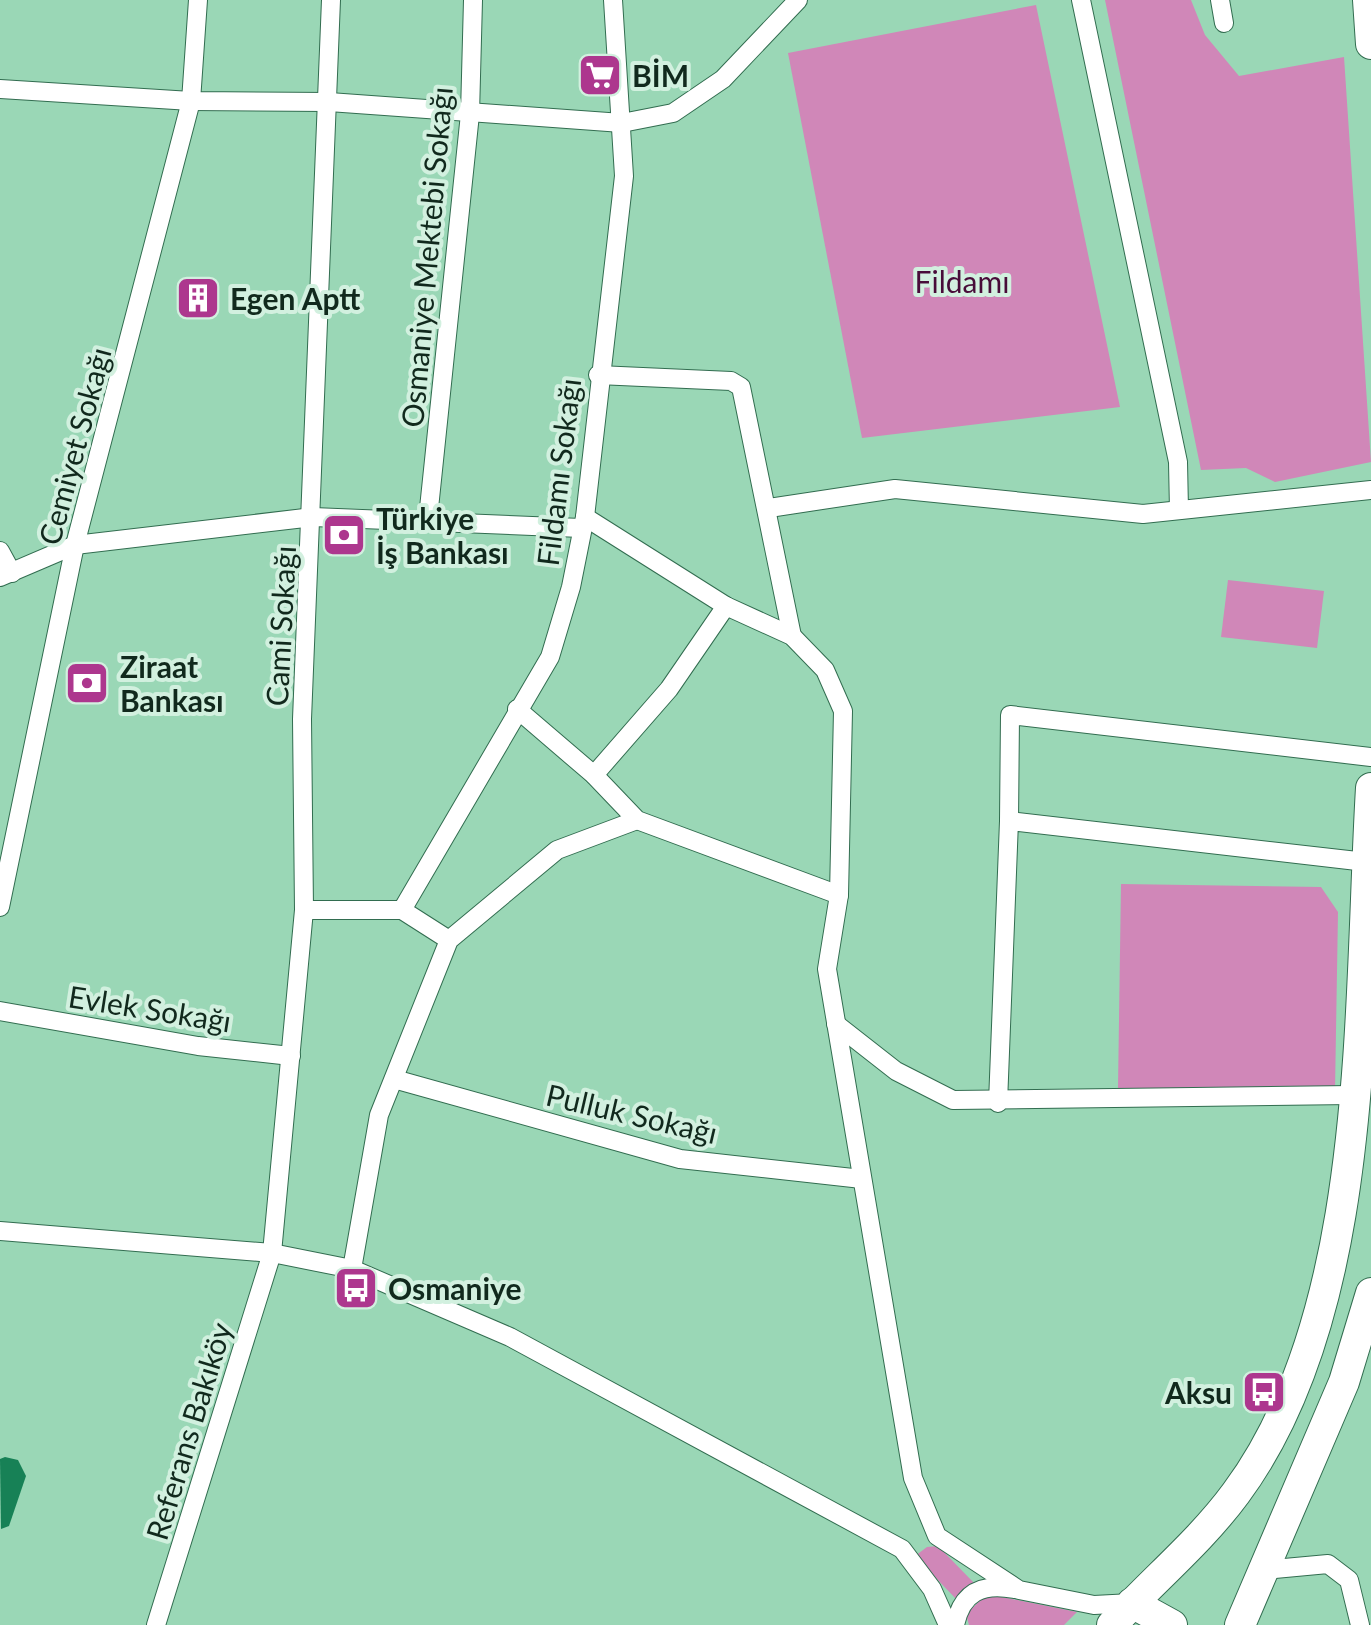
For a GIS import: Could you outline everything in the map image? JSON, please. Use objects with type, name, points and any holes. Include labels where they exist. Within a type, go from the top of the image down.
[{"type":"main road","points":[[1368,0],[1371,44]]},
{"type":"main road","points":[[1122,1614],[1196,1541],[1238,1490],[1275,1425],[1314,1335],[1336,1248],[1352,1095],[1371,788]]},
{"type":"main road","points":[[1240,1625],[1344,1382],[1371,1293]]},
{"type":"main road","points":[[1122,1614],[1172,1625]]},
{"type":"street","name":"Cemiyet Sokağı","points":[[0,907],[76,545],[192,101],[198,0]]},
{"type":"street","name":"Cami Sokağı","points":[[272,1254],[304,910],[302,719],[331,0]]},
{"type":"street","name":"Osmaniye Mektebi Sokağı","points":[[428,518],[470,114],[473,0]]},
{"type":"street","name":"Fildamı Sokağı","points":[[402,910],[550,657],[572,587],[620,232],[624,176],[613,0]]},
{"type":"street","points":[[0,89],[192,101],[329,102],[622,122],[673,113],[710,88],[798,0]]},
{"type":"street","points":[[1081,0],[1178,462],[1179,510]]},
{"type":"street","points":[[1220,0],[1224,24]]},
{"type":"street","points":[[598,375],[731,381],[741,386],[769,508],[792,636]]},
{"type":"street","points":[[769,508],[895,489],[1143,514],[1371,490]]},
{"type":"street","points":[[0,551],[6,575],[76,545],[313,517],[583,522],[726,606],[792,636],[825,670],[843,711],[839,895],[828,969],[914,1478],[937,1536],[1019,1590]]},
{"type":"street","points":[[594,775],[669,690],[726,606]]},
{"type":"street","points":[[518,709],[594,775],[636,820],[839,895]]},
{"type":"street","points":[[998,1102],[1010,715],[1371,757]]},
{"type":"street","points":[[352,1269],[380,1115],[449,940],[558,850],[636,820]]},
{"type":"street","points":[[1009,821],[1366,862]]},
{"type":"street","points":[[304,910],[402,910],[449,940]]},
{"type":"street","name":"Evlek Sokağı","points":[[0,1010],[198,1046],[291,1056]]},
{"type":"street","points":[[836,1024],[896,1071],[953,1100],[1352,1095]]},
{"type":"street","name":"Pulluk Sokağı","points":[[394,1080],[680,1159],[862,1179]]},
{"type":"street","points":[[0,1231],[272,1254],[352,1269],[510,1337],[902,1549],[932,1588],[951,1625]]},
{"type":"street","name":"Referans Bakıköy","points":[[156,1625],[272,1254]]},
{"type":"street","points":[[902,1549],[937,1536]]},
{"type":"street","points":[[1264,1570],[1328,1564],[1349,1580],[1360,1625]]},
{"type":"street","points":[[951,1625],[971,1593],[993,1585],[1122,1614]]},
{"type":"green space","points":[[1105,0],[1191,0],[1205,35],[1239,76],[1344,57],[1371,462],[1275,482],[1246,468],[1201,470]]},
{"type":"green space","name":"Fildamı","points":[[1036,5],[1120,407],[862,438],[788,53]]},
{"type":"green space","points":[[1228,580],[1324,591],[1317,648],[1221,637]]},
{"type":"green space","points":[[1121,884],[1321,887],[1338,912],[1335,1091],[1118,1088]]},
{"type":"green space","points":[[938,1546],[975,1584],[962,1590],[957,1600],[915,1556],[927,1547]]},
{"type":"green space","points":[[987,1594],[1077,1612],[1064,1625],[969,1625],[966,1614]]},
{"type":"shaded area","points":[[0,1459],[18,1460],[26,1476],[9,1526],[1,1529]]},
{"type":"place","name":"BİM","points":[[600,75]]},
{"type":"place","name":"Egen Aptt","points":[[198,298]]},
{"type":"place","name":"Türkiye İş Bankası","points":[[344,535]]},
{"type":"place","name":"Ziraat Bankası","points":[[87,683]]},
{"type":"place","name":"Osmaniye","points":[[356,1288]]},
{"type":"place","name":"Aksu","points":[[1264,1392]]}]
